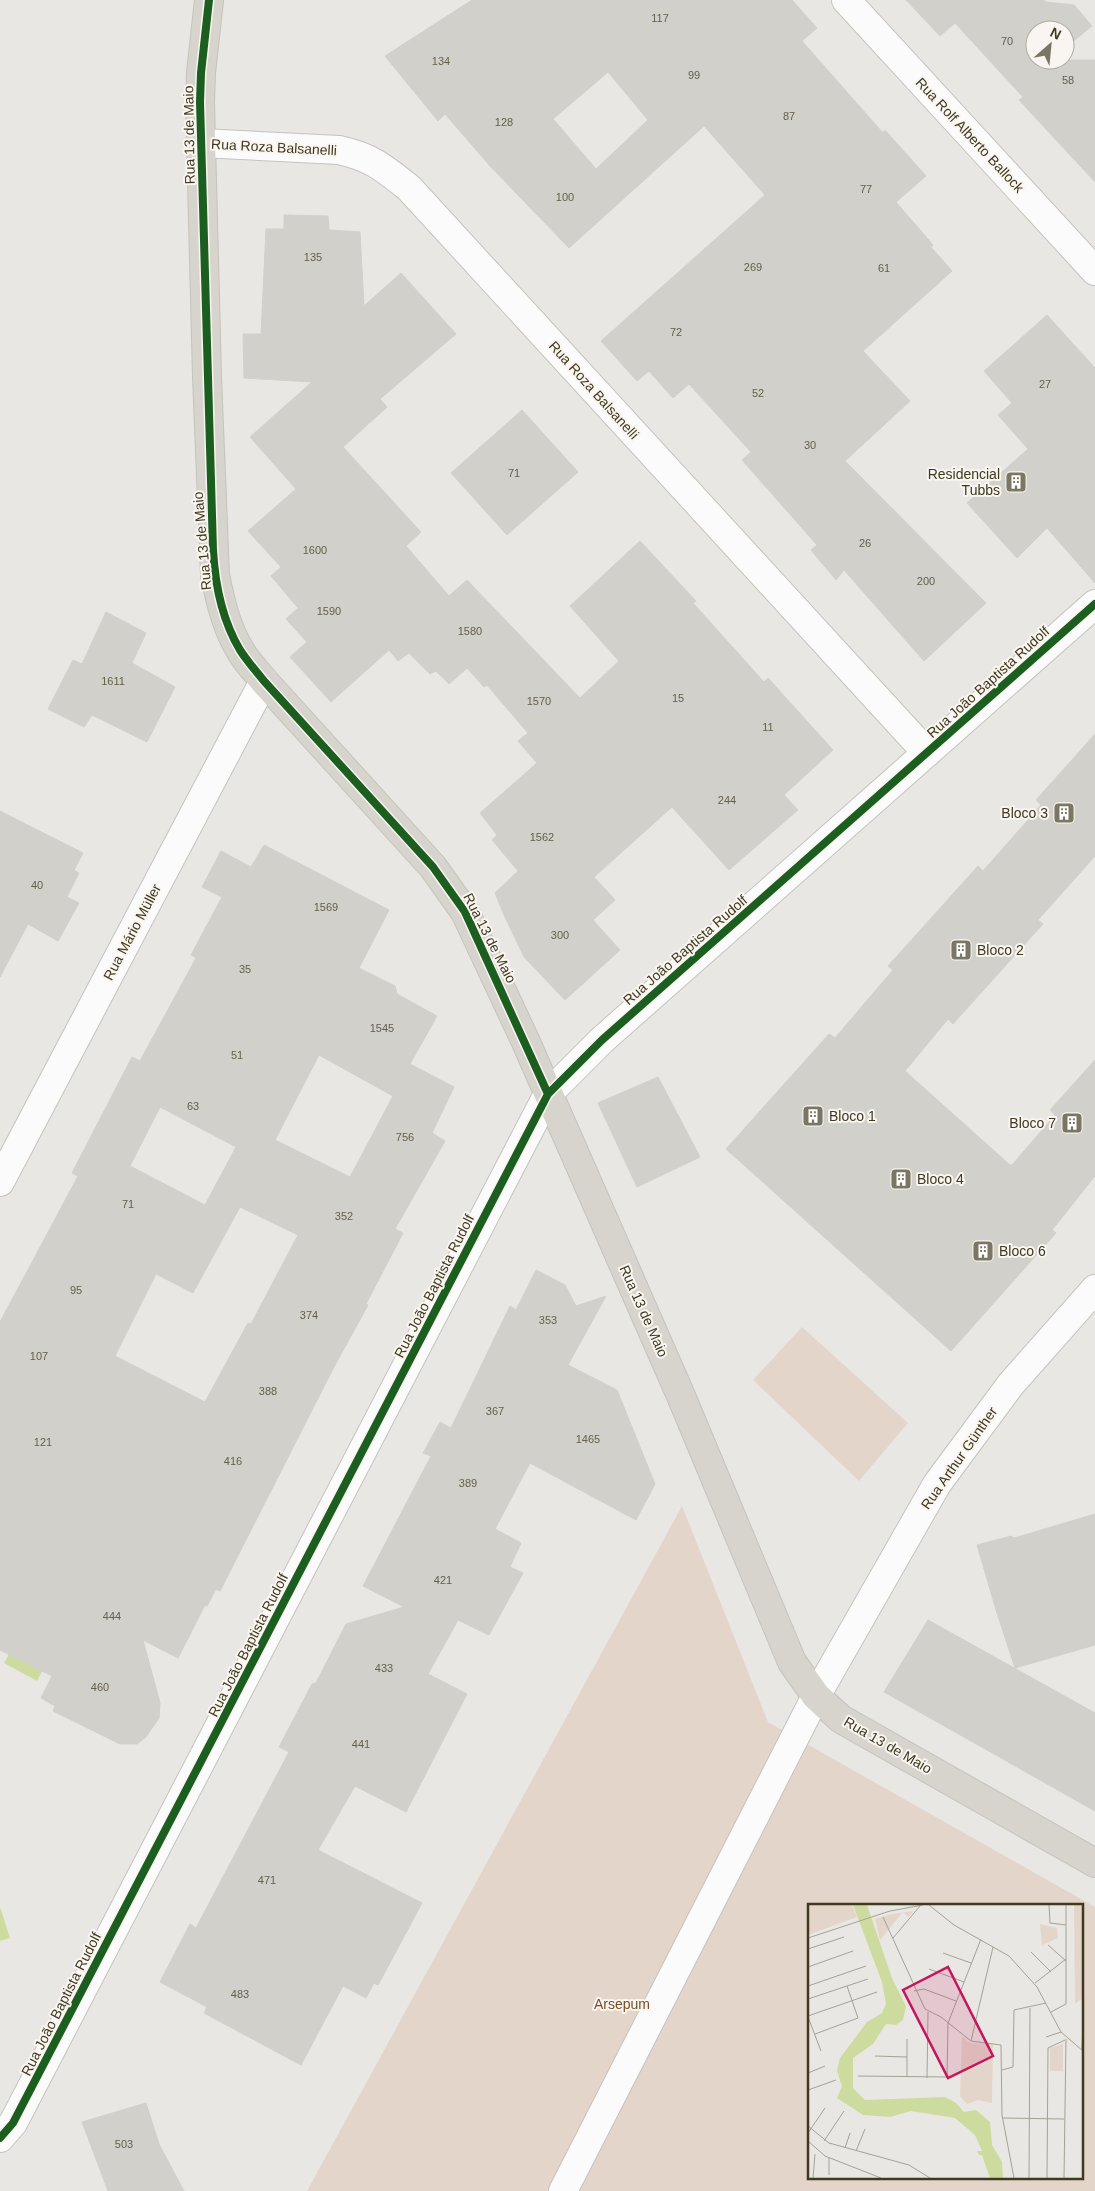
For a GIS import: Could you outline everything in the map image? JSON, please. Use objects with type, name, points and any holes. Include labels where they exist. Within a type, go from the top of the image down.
[{"type":"main road","name":"Rua 13 de Maio","points":[[209,0],[201,73],[201,143],[206,377],[215,575],[220,600],[240,650],[264,681],[433,867],[465,912],[486,955],[681,1396],[792,1662],[816,1696],[841,1720],[1095,1863]]},
{"type":"street","name":"Rua Rolf Alberto Ballock","points":[[846,0],[1095,270]]},
{"type":"street","name":"Rua Roza Balsanelli","points":[[201,143],[339,150],[361,155],[382,166],[409,188],[927,754]]},
{"type":"street","name":"Rua João Baptista Rudolf","points":[[0,2138],[13,2123],[548,1094],[602,1040],[1095,604]]},
{"type":"street","name":"Rua Mário Müller","points":[[0,1182],[264,681]]},
{"type":"street","name":"Rua Arthur Günther","points":[[563,2191],[816,1696],[937,1484],[1011,1384],[1095,1289]]},
{"type":"green space","points":[[802,1327],[908,1423],[859,1481],[753,1380]]},
{"type":"green space","name":"Arsepum","points":[[682,1506],[768,1722],[1095,1907],[1095,2191],[307,2191]]},
{"type":"shaded area","points":[[28,1620],[45,1666],[37,1681],[4,1663]]},
{"type":"shaded area","points":[[0,1907],[10,1938],[0,1941]]},
{"type":"building","points":[[472,0],[792,0],[817,28],[802,41],[883,133],[885,130],[926,176],[896,202],[933,245],[931,247],[952,271],[863,351],[910,401],[845,461],[986,603],[924,661],[844,570],[836,580],[811,550],[817,545],[742,460],[751,452],[689,384],[673,398],[649,371],[637,381],[601,341],[765,195],[704,126],[569,248],[491,167],[445,114],[438,121],[385,56]],"holes":[[[608,72],[648,120],[596,169],[553,119]]]},
{"type":"building","points":[[906,0],[1044,0],[1046,2],[1074,5],[1092,26],[1075,40],[1075,20],[1025,20],[1025,70],[1075,70],[1075,60],[1095,60],[1095,182],[1019,100],[1023,97],[955,23],[940,36]]},
{"type":"building","points":[[284,215],[328,216],[329,230],[360,232],[364,306],[401,273],[456,334],[380,399],[387,407],[343,447],[421,532],[406,546],[449,596],[467,580],[580,698],[619,661],[570,606],[640,541],[696,601],[693,603],[764,682],[768,678],[833,750],[784,795],[798,810],[729,870],[672,807],[594,877],[615,900],[593,920],[620,950],[565,1000],[524,957],[504,915],[495,893],[518,871],[492,840],[497,835],[480,813],[537,763],[518,741],[528,733],[487,685],[484,687],[467,668],[449,684],[436,671],[430,674],[409,653],[398,661],[389,650],[331,702],[290,657],[307,642],[286,619],[298,608],[271,576],[281,567],[248,531],[296,489],[250,437],[312,382],[244,378],[243,334],[261,334],[266,229],[284,229]]},
{"type":"building","points":[[1047,315],[1095,368],[1095,583],[1047,528],[1017,558],[967,503],[1028,449],[998,415],[1012,403],[984,371]]},
{"type":"building","points":[[522,410],[578,472],[507,535],[451,473]]},
{"type":"building","points":[[106,612],[146,633],[132,663],[175,687],[147,742],[92,715],[84,727],[48,709],[73,660],[82,664]]},
{"type":"building","points":[[1095,734],[1095,856],[1038,920],[1043,924],[953,1024],[948,1019],[905,1071],[1012,1165],[1055,1115],[1050,1110],[1095,1060],[1095,1176],[1052,1230],[1056,1233],[951,1351],[726,1149],[829,1034],[835,1038],[893,970],[888,966],[978,866],[983,871],[1041,805],[1036,800]]},
{"type":"building","points":[[0,811],[83,853],[74,870],[79,873],[67,897],[79,903],[58,941],[28,924],[0,977]]},
{"type":"building","points":[[264,845],[389,910],[359,968],[395,986],[397,994],[437,1016],[410,1064],[454,1087],[432,1133],[445,1141],[395,1229],[403,1233],[366,1304],[368,1305],[334,1367],[220,1591],[216,1589],[207,1606],[205,1605],[178,1658],[143,1640],[160,1703],[159,1718],[146,1737],[137,1744],[120,1744],[53,1711],[55,1706],[41,1698],[52,1676],[0,1650],[0,1322],[78,1176],[72,1173],[132,1057],[140,1061],[196,958],[191,955],[222,897],[202,887],[221,851],[251,867]],"holes":[[[319,1055],[393,1096],[350,1177],[275,1140]],[[160,1107],[236,1147],[205,1205],[130,1166]],[[240,1207],[298,1235],[251,1324],[248,1323],[205,1402],[115,1356],[156,1274],[193,1293]]]},
{"type":"building","points":[[658,1077],[700,1157],[637,1187],[598,1103]]},
{"type":"building","points":[[536,1270],[565,1285],[576,1306],[606,1296],[568,1365],[617,1390],[655,1484],[636,1520],[530,1463],[495,1529],[521,1543],[510,1567],[523,1573],[489,1635],[458,1620],[428,1674],[467,1694],[406,1812],[355,1786],[318,1850],[422,1903],[378,1985],[374,1983],[366,1998],[343,1986],[301,2065],[204,2013],[207,2007],[160,1982],[190,1924],[196,1928],[289,1752],[279,1747],[312,1684],[316,1683],[346,1624],[404,1607],[363,1586],[431,1456],[423,1453],[440,1422],[451,1428],[510,1306],[516,1310]]},
{"type":"building","points":[[1095,1514],[1095,1645],[1015,1668],[977,1545],[1011,1536],[1014,1538]]},
{"type":"building","points":[[928,1620],[1095,1713],[1095,1811],[884,1692]]},
{"type":"building","points":[[146,2103],[159,2144],[184,2191],[108,2191],[82,2122]]},
{"type":"cycle path","points":[[209,0],[201,73],[200,102],[213,550],[220,602],[228,626],[240,650],[252,666],[433,867],[465,912],[548,1094]]},
{"type":"cycle path","points":[[0,2138],[13,2123],[548,1094],[602,1040],[1095,604]]},
{"type":"place","name":"Residencial Tubbs","points":[[1016,482]]},
{"type":"place","name":"Bloco 3","points":[[1064,813]]},
{"type":"place","name":"Bloco 2","points":[[961,950]]},
{"type":"place","name":"Bloco 1","points":[[813,1116]]},
{"type":"place","name":"Bloco 7","points":[[1072,1123]]},
{"type":"place","name":"Bloco 4","points":[[901,1179]]},
{"type":"place","name":"Bloco 6","points":[[983,1251]]}]
